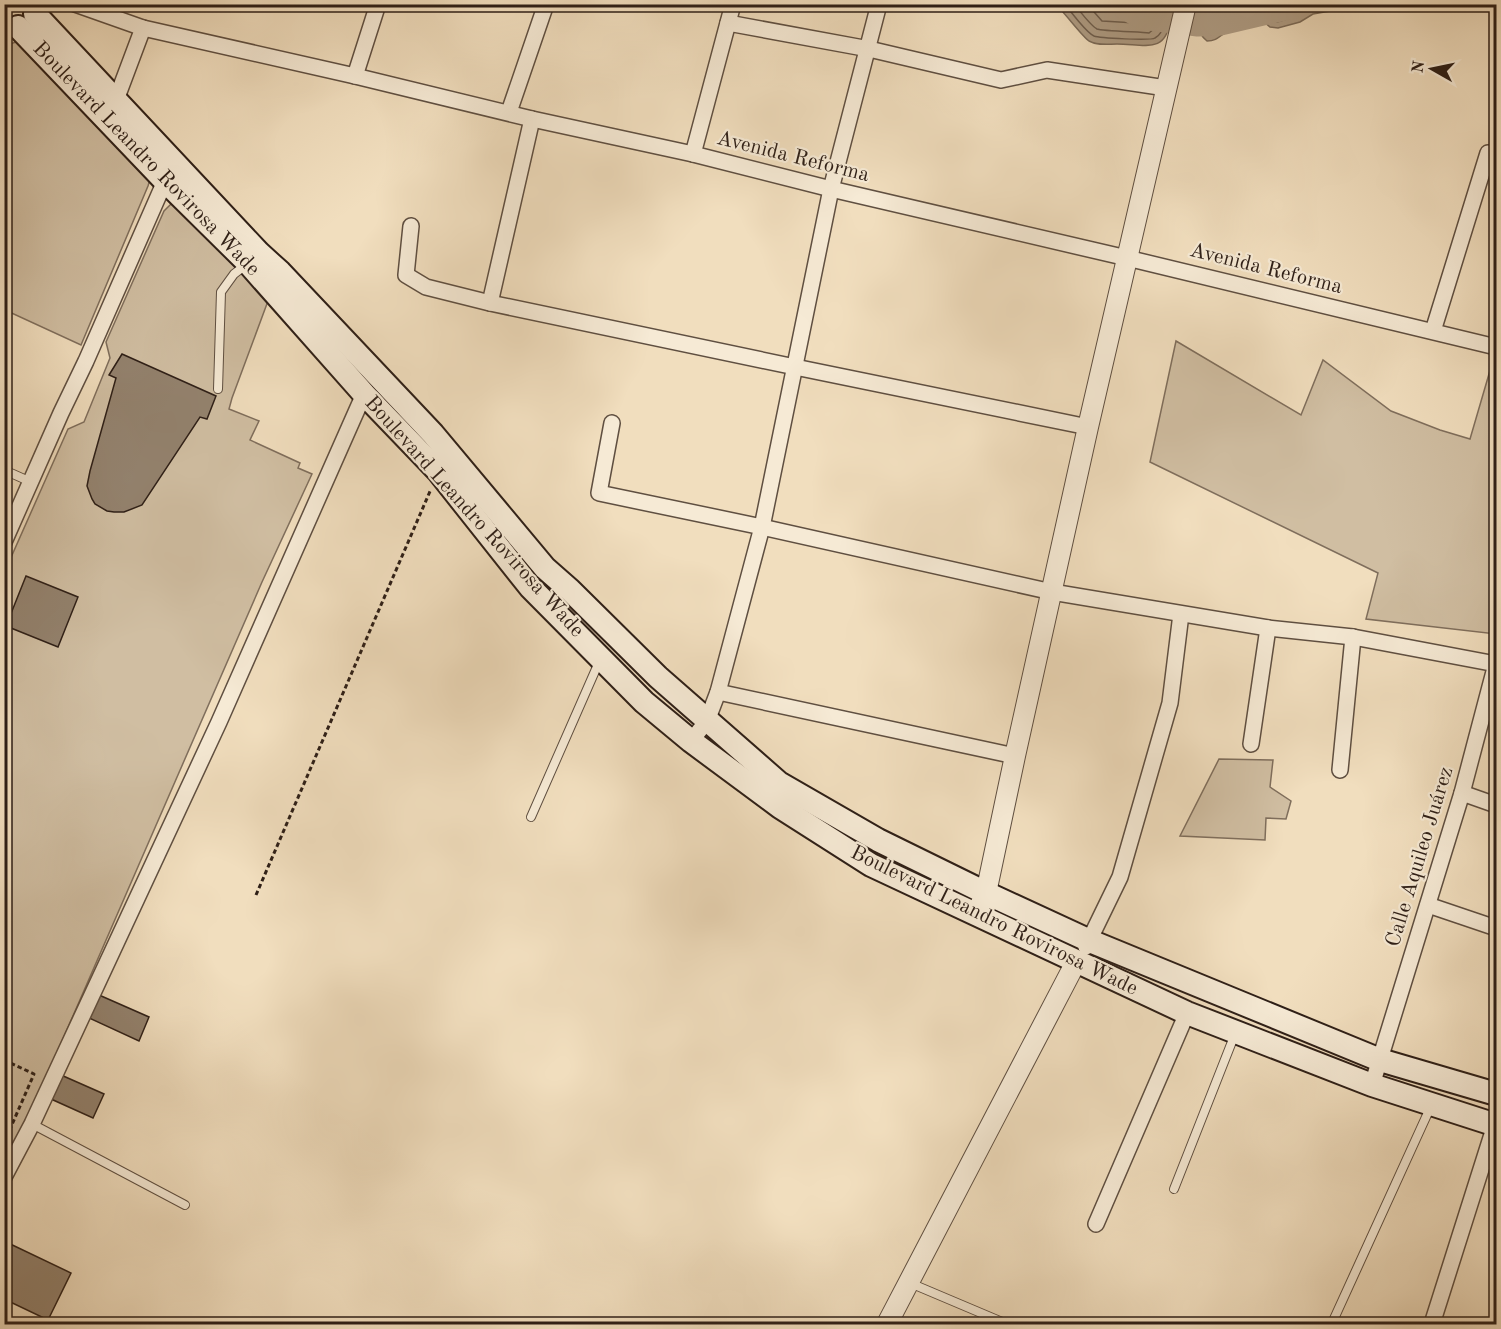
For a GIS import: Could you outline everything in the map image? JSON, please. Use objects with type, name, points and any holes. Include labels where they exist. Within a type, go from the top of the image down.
[{"type":"main road","name":"Boulevard Leandro Rovirosa Wade","points":[[24,18],[116,100],[170,158],[364,394],[438,471],[530,587],[644,702],[691,741],[780,807],[871,865],[1187,1014],[1372,1085],[1496,1125]]},
{"type":"main road","name":"Boulevard Leandro Rovirosa Wade","points":[[24,18],[165,180],[254,258],[280,272],[433,434],[545,567],[658,677],[779,783],[878,840],[1090,941],[1380,1060],[1497,1094]]},
{"type":"main road","points":[[530,587],[545,567]]},
{"type":"street","points":[[355,76],[378,4]]},
{"type":"street","points":[[509,112],[546,4]]},
{"type":"street","points":[[693,154],[733,4]]},
{"type":"street","points":[[691,741],[707,721],[718,692],[762,527],[831,189],[879,4]]},
{"type":"street","points":[[976,914],[986,893],[1127,258],[1186,4]]},
{"type":"street","name":"Avenida Reforma","points":[[79,5],[143,28],[532,119],[693,154],[831,189],[1497,347]]},
{"type":"street","points":[[728,23],[869,49],[1001,80],[1047,70],[1166,88]]},
{"type":"street","points":[[116,100],[143,28]]},
{"type":"street","points":[[490,303],[532,119]]},
{"type":"street","points":[[1433,331],[1488,153]]},
{"type":"street","points":[[4,542],[165,180],[170,158]]},
{"type":"street","points":[[411,225],[406,275],[426,287],[490,303],[1089,427]]},
{"type":"street","points":[[4,1177],[32,1124],[219,722],[364,394]]},
{"type":"street","points":[[612,423],[599,493],[1052,592],[1268,628],[1353,637],[1496,664]]},
{"type":"street","points":[[888,1324],[1076,962],[1090,941],[1120,878],[1170,703],[1181,614]]},
{"type":"street","points":[[1251,744],[1268,628]]},
{"type":"street","points":[[1340,770],[1353,637]]},
{"type":"street","name":"Calle Aquileo Juárez","points":[[1372,1085],[1462,793],[1496,664]]},
{"type":"street","points":[[718,692],[1015,756]]},
{"type":"street","points":[[1462,793],[1497,805]]},
{"type":"street","points":[[1428,905],[1497,928]]},
{"type":"street","points":[[1096,1224],[1187,1014]]},
{"type":"street","points":[[1432,1324],[1496,1125]]},
{"type":"lane","points":[[218,389],[221,292],[234,274],[254,258]]},
{"type":"lane","points":[[4,470],[31,482]]},
{"type":"lane","points":[[531,817],[601,658]]},
{"type":"lane","points":[[1174,1189],[1235,1033]]},
{"type":"lane","points":[[1333,1321],[1432,1104]]},
{"type":"lane","points":[[32,1124],[185,1205]]},
{"type":"lane","points":[[909,1282],[1007,1324]]},
{"type":"path","points":[[256,895],[438,471]]},
{"type":"path","points":[[4,1060],[34,1074],[4,1142]]},
{"type":"shaded area","points":[[21,40],[151,176],[81,345],[5,310],[5,46]]},
{"type":"shaded area","points":[[177,201],[268,301],[229,409],[259,421],[250,440],[300,463],[298,468],[312,474],[262,582],[5,1172],[5,571],[68,429],[84,422],[110,358],[106,342],[164,211]]},
{"type":"shaded area","points":[[1176,341],[1301,415],[1323,360],[1391,411],[1470,439],[1496,350],[1496,634],[1366,619],[1378,573],[1150,462]]},
{"type":"shaded area","points":[[1219,759],[1273,760],[1270,787],[1291,801],[1286,819],[1266,818],[1265,840],[1180,836]]},
{"type":"water","points":[[1237,4],[1350,5],[1313,14],[1300,22],[1278,28],[1270,27],[1263,21],[1257,21],[1246,28],[1226,32],[1214,40],[1207,41],[1198,28],[1203,13],[1213,8]]},
{"type":"water","points":[[1058,5],[1154,5],[1162,9],[1170,19],[1168,30],[1159,43],[1144,46],[1099,44],[1086,39]]},
{"type":"building","points":[[122,354],[216,396],[207,419],[200,417],[142,505],[124,512],[114,512],[95,504],[87,486],[116,378],[109,375]]},
{"type":"building","points":[[26,576],[78,597],[58,647],[6,626]]},
{"type":"building","points":[[99,995],[149,1017],[139,1041],[89,1018]]},
{"type":"building","points":[[61,1075],[104,1094],[93,1118],[51,1099]]},
{"type":"building","points":[[4,1241],[71,1273],[48,1320],[4,1299]]},
{"type":"waterway","points":[[1122,4],[1142,16],[1198,23],[1220,22],[1298,4]]}]
